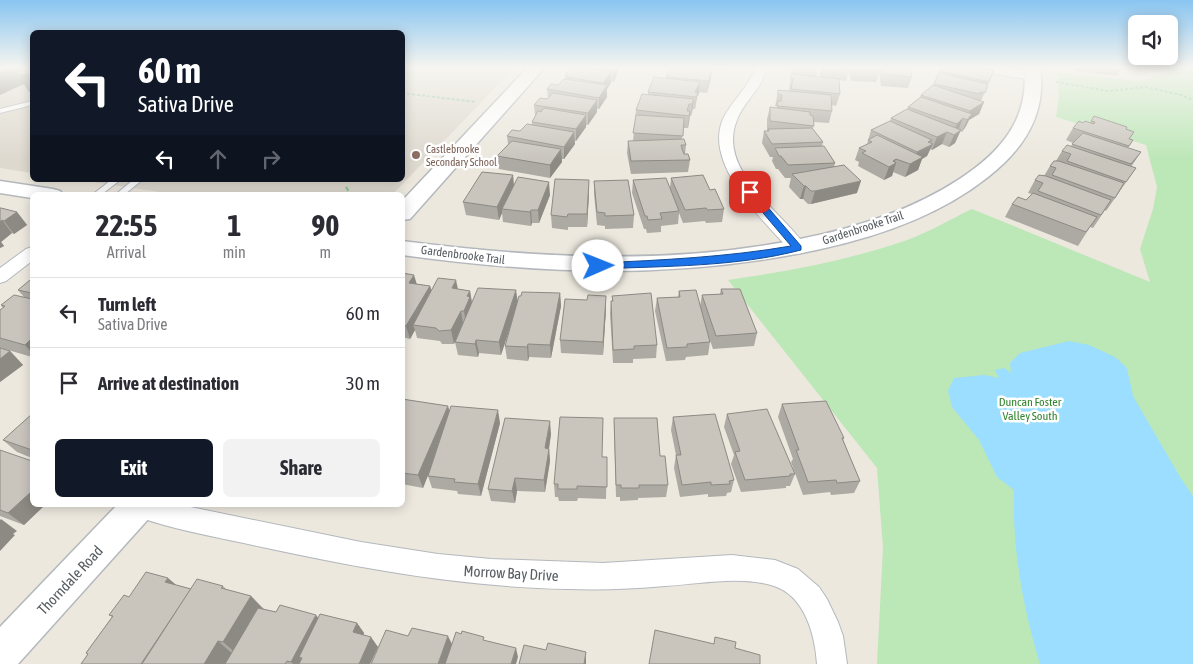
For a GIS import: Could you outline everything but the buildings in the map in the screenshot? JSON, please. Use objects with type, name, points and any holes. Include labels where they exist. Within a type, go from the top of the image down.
[{"type":"street","points":[[405,211],[509,98]]},
{"type":"street","points":[[745,98],[727,128],[727,151],[735,171],[745,185],[798,248]]},
{"type":"street","name":"Gardenbrooke Trail","points":[[405,248],[482,259],[585,266],[689,262],[759,255],[798,248],[879,226],[909,214],[937,200],[981,173],[1018,136],[1032,104],[1032,98]]},
{"type":"street","points":[[0,187],[33,192]]},
{"type":"street","points":[[0,277],[30,254]]},
{"type":"street","name":"Thorndale Road","points":[[0,655],[137,507]]},
{"type":"street","name":"Morrow Bay Drive","points":[[146,507],[211,525],[404,564],[442,568],[515,574],[601,577],[748,569],[776,573],[802,589],[821,615],[831,648],[832,664]]},
{"type":"lane","points":[[0,111],[30,104]]},
{"type":"lane","points":[[100,192],[113,182]]},
{"type":"lane","points":[[123,192],[135,182]]},
{"type":"path","points":[[442,98],[482,103]]},
{"type":"path","points":[[346,187],[349,192]]},
{"type":"shaded area","points":[[0,98],[30,98],[30,173],[0,168]]},
{"type":"shaded area","points":[[405,98],[485,98],[405,181]]},
{"type":"shaded area","points":[[93,182],[404,182],[395,192],[159,192]]},
{"type":"green space","name":"Duncan Foster Valley South","points":[[1059,98],[1193,98],[1193,664],[877,664],[883,548],[877,468],[728,280],[797,269],[865,253],[918,236],[972,209],[1150,282],[1140,249],[1153,209],[1157,187],[1146,145],[1056,117]]},
{"type":"water","points":[[1069,341],[1089,345],[1115,357],[1127,368],[1133,396],[1193,496],[1193,664],[1040,664],[1028,621],[1020,578],[1015,534],[1014,490],[997,477],[979,440],[952,407],[948,391],[954,378],[984,375],[999,378],[995,370],[1004,368],[1011,373],[1010,363],[1020,353]]},
{"type":"place","name":"Castlebrooke Secondary School","points":[[416,155]]},
{"type":"route","points":[[598,266],[689,262],[759,255],[798,248],[750,192]]}]
